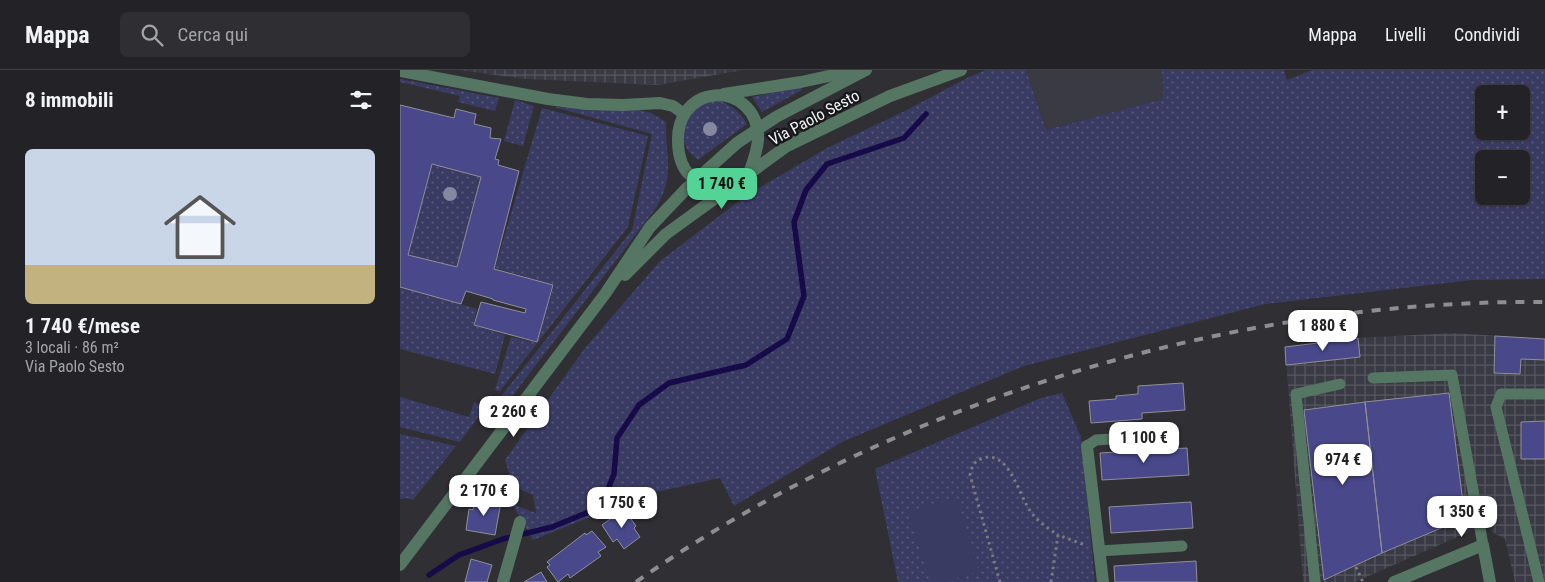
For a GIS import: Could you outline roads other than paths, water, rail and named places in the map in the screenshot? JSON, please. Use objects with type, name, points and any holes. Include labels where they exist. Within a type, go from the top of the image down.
[{"type":"street","name":"Via Paolo Sesto","points":[[684,114],[693,104],[706,97],[802,82],[857,70]]},
{"type":"street","name":"Via Paolo Sesto","points":[[400,565],[605,294],[650,227],[695,180],[738,143],[800,104],[866,70]]},
{"type":"street","name":"Via Paolo Sesto","points":[[605,294],[666,234],[787,146],[890,96],[961,70]]},
{"type":"street","points":[[400,71],[548,99],[587,104],[660,103],[674,106],[684,114],[678,127],[677,142],[680,158],[685,170],[695,180],[708,186],[730,188]]},
{"type":"street","points":[[720,95],[736,98],[747,108],[754,119],[758,130],[756,154],[749,173]]},
{"type":"street","points":[[1087,446],[1103,582]]},
{"type":"street","points":[[503,582],[520,522]]},
{"type":"street","points":[[1394,582],[1483,544],[1490,582]]},
{"type":"lane","points":[[1373,378],[1452,375],[1483,544]]},
{"type":"lane","points":[[1315,582],[1296,394],[1340,384]]},
{"type":"lane","points":[[1539,582],[1496,407],[1501,394],[1545,394]]},
{"type":"lane","points":[[1087,446],[1096,440],[1172,435]]},
{"type":"lane","points":[[1100,551],[1182,546]]},
{"type":"waterway","points":[[429,575],[459,555],[503,539],[552,527],[601,507],[614,474],[617,438],[639,405],[669,383],[746,365],[787,339],[804,296],[794,222],[806,190],[827,164],[904,138],[926,114]]},
{"type":"railway","points":[[636,582],[736,518],[842,462],[954,414],[1070,373],[1188,342],[1307,319],[1427,306],[1545,302]]}]
